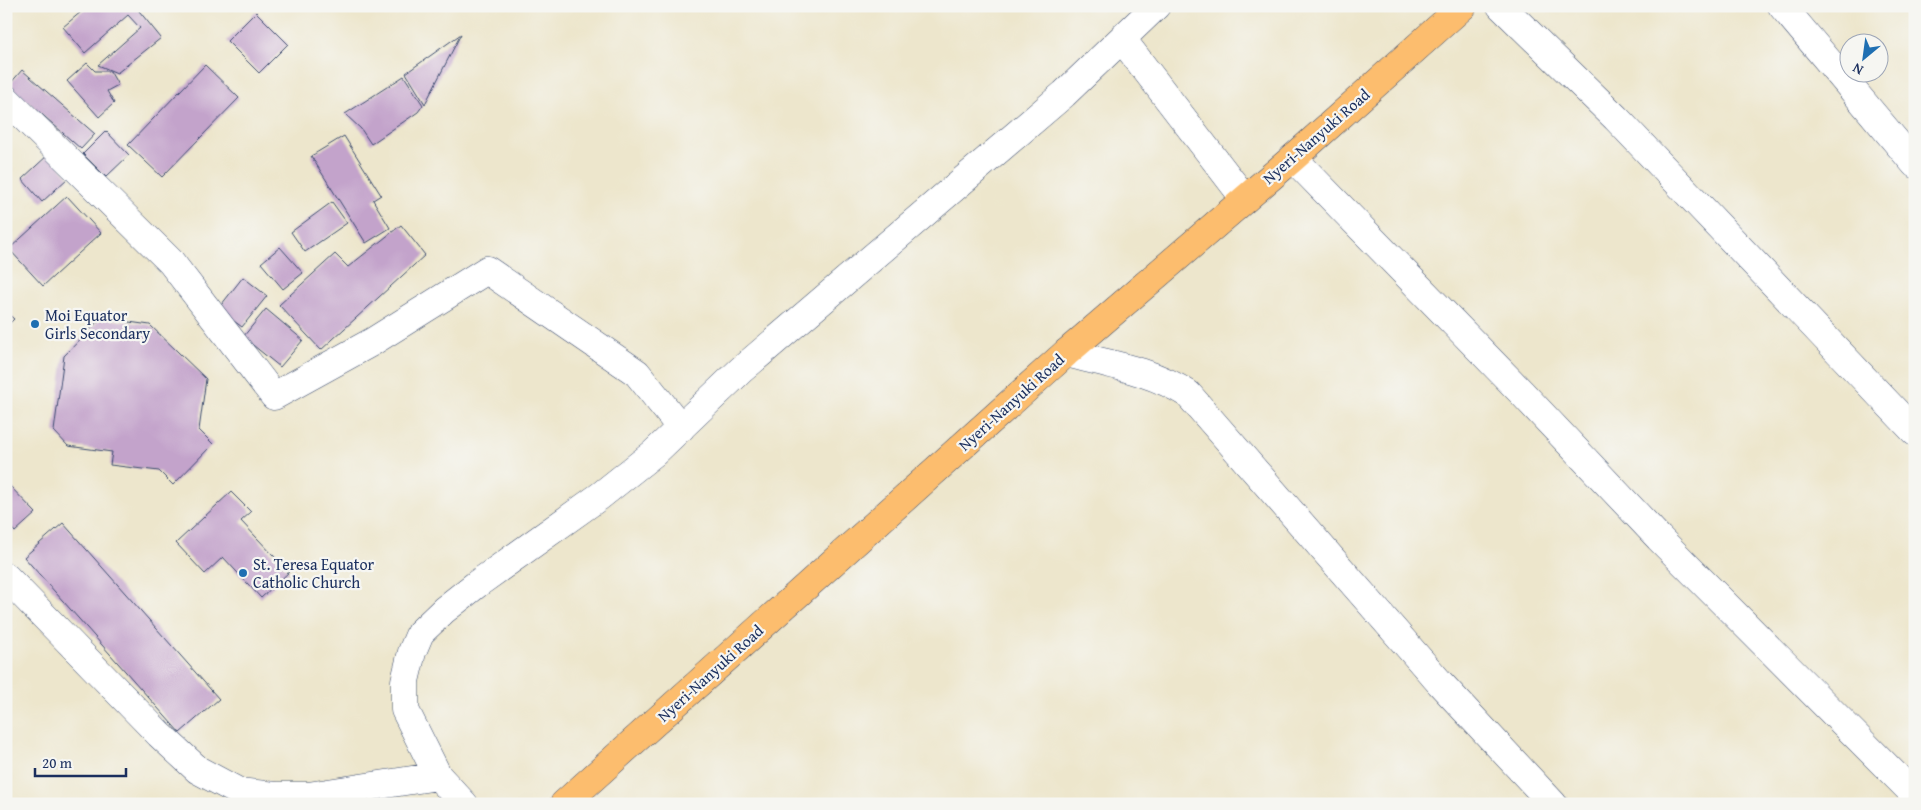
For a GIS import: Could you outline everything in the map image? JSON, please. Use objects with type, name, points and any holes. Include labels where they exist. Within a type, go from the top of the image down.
[{"type":"highway","name":"Nyeri-Nanyuki Road","points":[[564,804],[1066,353],[1293,158],[1463,6]]},
{"type":"street","points":[[464,804],[438,776],[405,710],[405,681],[412,652],[420,633],[444,610],[477,584],[600,496],[654,453],[741,370],[1041,113],[1156,6]]},
{"type":"street","points":[[1502,6],[1616,118],[1915,432]]},
{"type":"street","points":[[1782,6],[1915,164]]},
{"type":"street","points":[[1122,39],[1245,199]]},
{"type":"street","points":[[6,99],[171,262],[274,396],[372,342],[487,270],[637,373],[681,428]]},
{"type":"street","points":[[1293,158],[1522,393],[1659,538],[1915,795]]},
{"type":"street","points":[[1066,353],[1150,374],[1167,380],[1188,394],[1440,682],[1553,804]]},
{"type":"street","points":[[6,577],[159,734],[198,770],[239,792],[275,796],[308,796],[438,776]]},
{"type":"building","points":[[88,6],[135,6],[161,38],[117,73],[98,65],[140,28],[128,15],[85,53],[63,27]]},
{"type":"building","points":[[256,12],[288,44],[259,73],[227,41]]},
{"type":"building","points":[[461,34],[425,104],[406,73]]},
{"type":"building","points":[[87,63],[95,71],[110,71],[118,85],[107,91],[114,103],[99,117],[67,81]]},
{"type":"building","points":[[205,65],[239,98],[162,177],[128,145]]},
{"type":"building","points":[[22,70],[95,134],[81,149],[9,85]]},
{"type":"building","points":[[404,76],[423,105],[418,112],[371,144],[361,129],[345,114]]},
{"type":"building","points":[[106,131],[129,155],[106,177],[83,154]]},
{"type":"building","points":[[344,136],[381,195],[373,200],[390,228],[366,243],[311,156]]},
{"type":"building","points":[[49,154],[69,177],[42,202],[22,179]]},
{"type":"building","points":[[6,165],[12,170],[6,176]]},
{"type":"building","points":[[67,196],[101,233],[43,286],[9,249]]},
{"type":"building","points":[[332,202],[347,223],[305,252],[291,232]]},
{"type":"building","points":[[6,225],[12,232],[6,237]]},
{"type":"building","points":[[401,225],[425,255],[321,350],[279,305],[335,254],[348,267]]},
{"type":"building","points":[[280,247],[303,273],[283,289],[261,263]]},
{"type":"building","points":[[243,277],[267,296],[242,327],[218,309]]},
{"type":"building","points":[[266,309],[303,340],[280,367],[243,337]]},
{"type":"building","points":[[6,312],[14,319],[6,327]]},
{"type":"building","points":[[101,318],[150,325],[206,379],[199,430],[213,444],[173,485],[159,471],[110,465],[112,452],[68,446],[54,431],[64,356]]},
{"type":"building","points":[[6,482],[36,513],[15,532],[6,522]]},
{"type":"building","points":[[231,492],[251,512],[241,521],[289,572],[261,598],[223,557],[205,574],[176,543]]},
{"type":"building","points":[[63,523],[219,699],[180,733],[24,557]]},
{"type":"place","name":"Moi Equator Girls Secondary","points":[[35,324]]},
{"type":"place","name":"St. Teresa Equator Catholic Church","points":[[243,573]]}]
